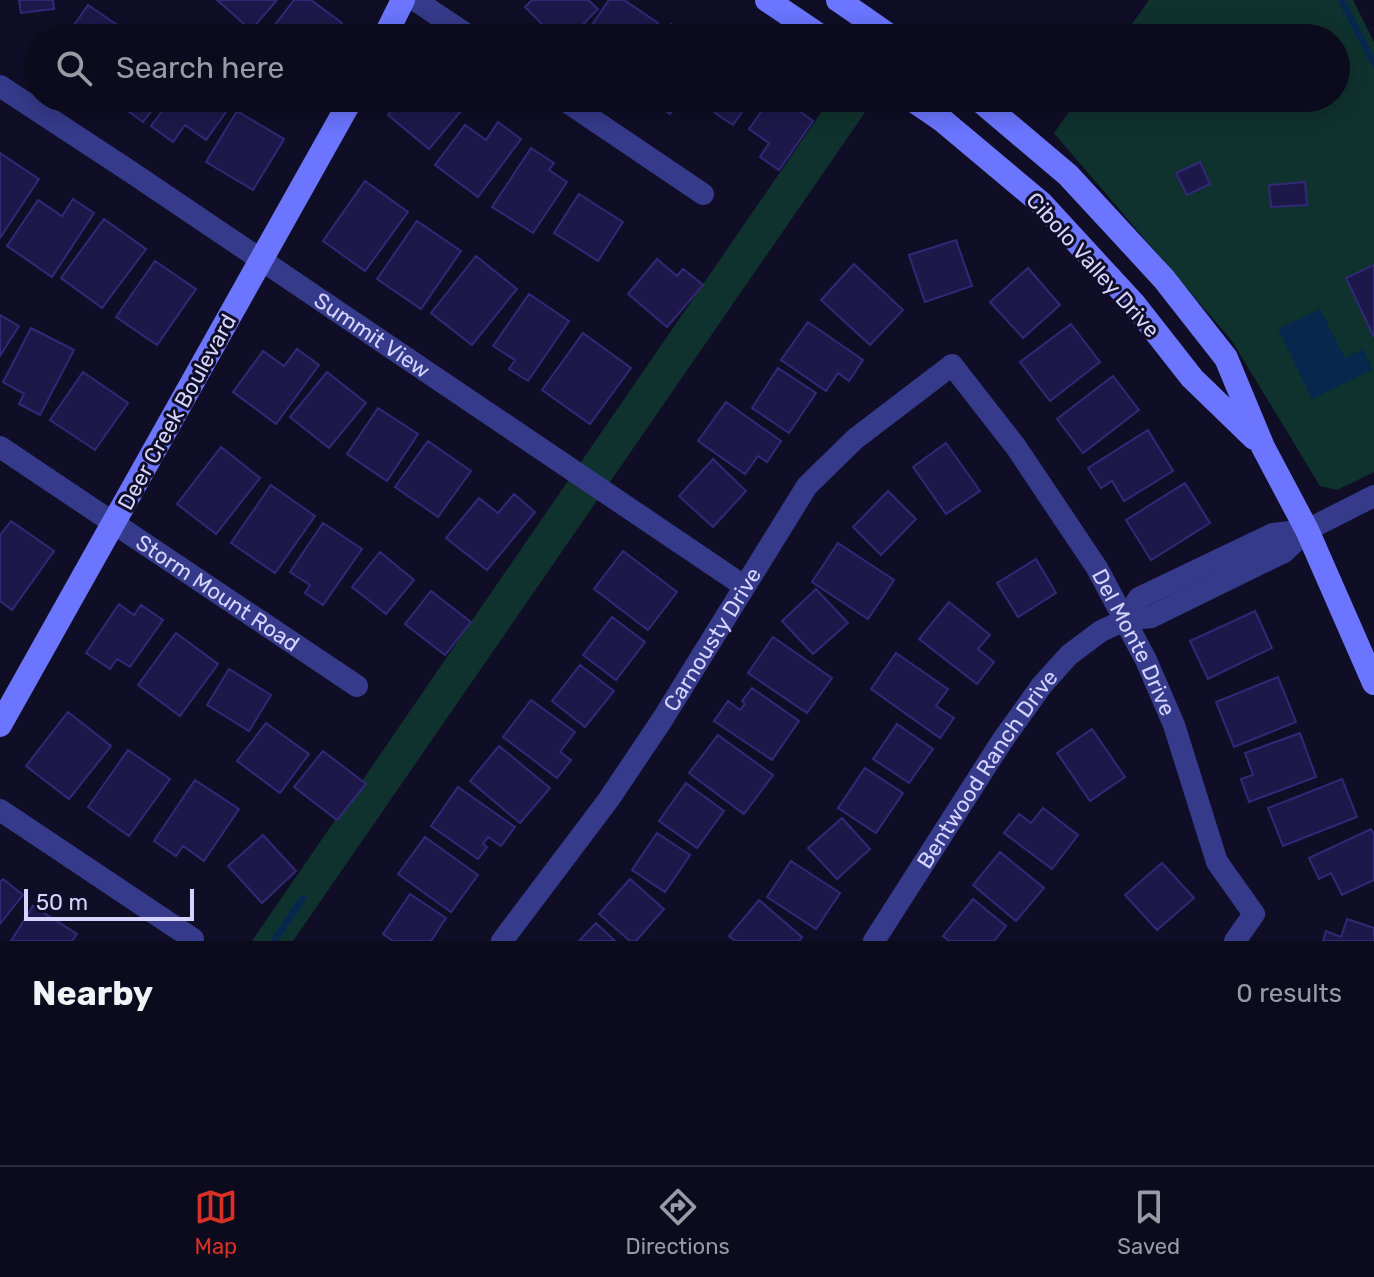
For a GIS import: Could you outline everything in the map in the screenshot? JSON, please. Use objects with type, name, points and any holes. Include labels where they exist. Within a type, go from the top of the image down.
[{"type":"main road","points":[[391,24],[403,0]]},
{"type":"main road","points":[[767,0],[802,24]]},
{"type":"main road","points":[[838,0],[873,24]]},
{"type":"main road","name":"Deer Creek Boulevard","points":[[0,725],[344,112]]},
{"type":"main road","name":"Cibolo Valley Drive","points":[[930,112],[1041,203],[1134,304],[1192,378],[1263,447]]},
{"type":"main road","name":"Cibolo Valley Drive","points":[[994,112],[1068,175],[1164,279],[1226,358],[1263,447],[1307,530],[1374,683]]},
{"type":"street","points":[[415,0],[451,24]]},
{"type":"street","name":"Summit View","points":[[0,86],[24,102]]},
{"type":"street","name":"Summit View","points":[[39,112],[744,586]]},
{"type":"street","points":[[582,112],[703,194]]},
{"type":"street","name":"Carnousty Drive","points":[[502,941],[609,799],[662,720],[807,486],[855,439],[952,365]]},
{"type":"street","name":"Del Monte Drive","points":[[952,365],[1016,447],[1062,513],[1097,568],[1146,660],[1174,725],[1217,862],[1254,914],[1235,941]]},
{"type":"street","name":"Storm Mount Road","points":[[0,447],[357,686]]},
{"type":"street","name":"Bentwood Ranch Drive","points":[[874,941],[1002,741],[1042,685],[1069,655],[1101,631],[1125,620],[1151,617],[1284,552],[1307,530],[1374,496]]},
{"type":"street","points":[[0,810],[193,939]]},
{"type":"green space","points":[[1149,0],[1353,0],[1374,42],[1374,472],[1337,490],[1320,486],[1232,341],[1054,133],[1069,112],[1350,112],[1350,24],[1132,24]]},
{"type":"green space","points":[[821,112],[865,112],[293,941],[252,941]]},
{"type":"water","points":[[1320,309],[1345,358],[1363,349],[1373,369],[1312,399],[1278,329]]},
{"type":"building","points":[[19,0],[53,0],[54,9],[21,13]]},
{"type":"building","points":[[217,0],[277,0],[256,24],[244,24]]},
{"type":"building","points":[[294,0],[311,0],[342,23],[341,24],[276,24]]},
{"type":"building","points":[[532,0],[588,0],[598,9],[584,24],[542,24],[525,7]]},
{"type":"building","points":[[609,0],[624,0],[658,23],[657,24],[593,24]]},
{"type":"building","points":[[88,5],[116,24],[75,24]]},
{"type":"building","points":[[129,112],[150,112],[143,122]]},
{"type":"building","points":[[162,112],[226,112],[206,140],[185,125],[173,142],[151,126]]},
{"type":"building","points":[[236,112],[284,139],[253,190],[206,162]]},
{"type":"building","points":[[390,112],[460,112],[429,149],[388,115]]},
{"type":"building","points":[[716,112],[742,112],[733,125]]},
{"type":"building","points":[[761,112],[800,112],[813,121],[779,170],[760,157],[769,143],[749,129]]},
{"type":"building","points":[[498,122],[521,139],[478,197],[435,165],[465,125],[486,140]]},
{"type":"building","points":[[531,148],[554,163],[549,170],[567,182],[533,233],[492,207]]},
{"type":"building","points":[[0,153],[39,179],[0,238]]},
{"type":"building","points":[[1200,162],[1210,184],[1187,195],[1176,173]]},
{"type":"building","points":[[365,181],[408,212],[365,271],[323,241]]},
{"type":"building","points":[[1305,182],[1307,205],[1271,207],[1269,185]]},
{"type":"building","points":[[579,194],[623,222],[598,261],[554,233]]},
{"type":"building","points":[[73,199],[94,213],[52,277],[7,246],[38,200],[62,216]]},
{"type":"building","points":[[104,219],[146,249],[102,308],[61,278]]},
{"type":"building","points":[[417,221],[461,251],[421,309],[377,279]]},
{"type":"building","points":[[956,240],[972,286],[925,302],[909,255]]},
{"type":"building","points":[[476,256],[517,289],[472,345],[431,313]]},
{"type":"building","points":[[657,259],[677,276],[683,269],[703,285],[667,327],[628,294]]},
{"type":"building","points":[[155,261],[196,289],[157,345],[116,317]]},
{"type":"building","points":[[854,264],[903,310],[870,345],[821,300]]},
{"type":"building","points":[[1374,265],[1374,337],[1346,278]]},
{"type":"building","points":[[1028,268],[1060,305],[1023,338],[990,302]]},
{"type":"building","points":[[529,294],[569,321],[528,381],[509,369],[515,360],[493,346]]},
{"type":"building","points":[[0,315],[19,326],[0,356]]},
{"type":"building","points":[[808,322],[863,360],[849,381],[838,373],[826,391],[781,360]]},
{"type":"building","points":[[1071,324],[1100,362],[1050,401],[1020,362]]},
{"type":"building","points":[[31,328],[74,350],[40,415],[19,404],[24,394],[3,382]]},
{"type":"building","points":[[583,333],[631,368],[590,424],[542,390]]},
{"type":"building","points":[[297,349],[319,365],[276,424],[233,392],[263,351],[284,366]]},
{"type":"building","points":[[778,368],[816,393],[789,433],[752,408]]},
{"type":"building","points":[[83,372],[128,403],[95,450],[50,420]]},
{"type":"building","points":[[327,372],[366,403],[329,448],[290,417]]},
{"type":"building","points":[[1113,376],[1139,410],[1083,453],[1057,419]]},
{"type":"building","points":[[726,402],[781,441],[767,462],[758,456],[745,474],[698,441]]},
{"type":"building","points":[[378,408],[418,434],[387,481],[347,454]]},
{"type":"building","points":[[1148,430],[1173,471],[1124,501],[1112,481],[1101,488],[1088,468]]},
{"type":"building","points":[[428,441],[471,471],[438,517],[395,487]]},
{"type":"building","points":[[946,443],[980,491],[946,514],[913,467]]},
{"type":"building","points":[[221,447],[260,478],[216,534],[177,504]]},
{"type":"building","points":[[713,459],[746,491],[713,527],[679,496]]},
{"type":"building","points":[[1185,483],[1210,523],[1151,560],[1126,520]]},
{"type":"building","points":[[271,485],[315,516],[275,573],[231,543]]},
{"type":"building","points":[[888,491],[916,519],[881,555],[853,527]]},
{"type":"building","points":[[514,494],[535,512],[487,570],[446,538],[479,498],[498,513]]},
{"type":"building","points":[[11,521],[54,551],[12,610],[0,601],[0,535]]},
{"type":"building","points":[[323,523],[362,549],[323,605],[305,593],[310,585],[290,572]]},
{"type":"building","points":[[838,543],[894,580],[868,619],[812,582]]},
{"type":"building","points":[[623,551],[677,592],[648,630],[594,589]]},
{"type":"building","points":[[380,552],[414,580],[386,614],[352,587]]},
{"type":"building","points":[[1036,559],[1056,593],[1018,617],[997,583]]},
{"type":"building","points":[[816,589],[848,623],[813,654],[782,621]]},
{"type":"building","points":[[431,591],[471,622],[445,655],[405,624]]},
{"type":"building","points":[[949,602],[990,635],[978,649],[994,662],[977,684],[919,639]]},
{"type":"building","points":[[119,604],[134,615],[141,605],[163,620],[130,667],[117,659],[110,669],[86,653]]},
{"type":"building","points":[[1255,611],[1272,648],[1208,679],[1190,641]]},
{"type":"building","points":[[612,617],[645,642],[616,680],[583,655]]},
{"type":"building","points":[[176,633],[218,664],[180,716],[138,685]]},
{"type":"building","points":[[773,637],[832,678],[807,713],[748,673]]},
{"type":"building","points":[[896,653],[948,689],[936,706],[954,718],[940,738],[871,689]]},
{"type":"building","points":[[580,665],[614,691],[585,727],[552,701]]},
{"type":"building","points":[[229,669],[271,695],[249,731],[207,705]]},
{"type":"building","points":[[1278,677],[1296,722],[1234,747],[1216,702]]},
{"type":"building","points":[[752,688],[799,721],[772,760],[714,721],[728,701],[740,710],[745,704],[742,701]]},
{"type":"building","points":[[531,700],[575,732],[560,752],[571,760],[557,778],[503,737]]},
{"type":"building","points":[[68,712],[111,746],[69,799],[26,766]]},
{"type":"building","points":[[266,723],[309,754],[280,793],[237,761]]},
{"type":"building","points":[[897,724],[933,749],[909,783],[873,759]]},
{"type":"building","points":[[1092,729],[1125,777],[1090,801],[1057,753]]},
{"type":"building","points":[[1300,733],[1316,777],[1249,802],[1241,779],[1253,775],[1245,753]]},
{"type":"building","points":[[718,735],[773,775],[744,814],[689,773]]},
{"type":"building","points":[[499,746],[550,788],[520,823],[470,781]]},
{"type":"building","points":[[128,750],[170,779],[129,836],[88,807]]},
{"type":"building","points":[[323,751],[366,784],[337,820],[294,787]]},
{"type":"building","points":[[865,768],[903,793],[876,833],[838,808]]},
{"type":"building","points":[[1342,779],[1357,817],[1283,846],[1268,808]]},
{"type":"building","points":[[195,780],[239,809],[204,861],[183,846],[176,856],[154,841]]},
{"type":"building","points":[[686,783],[724,811],[697,848],[659,821]]},
{"type":"building","points":[[458,787],[515,827],[501,846],[488,837],[483,844],[487,847],[478,859],[431,826]]},
{"type":"building","points":[[1043,808],[1078,835],[1052,869],[1004,833],[1019,814],[1031,823]]},
{"type":"building","points":[[842,818],[870,849],[837,879],[808,848]]},
{"type":"building","points":[[1371,829],[1374,835],[1374,880],[1342,895],[1331,873],[1319,879],[1309,858]]},
{"type":"building","points":[[657,833],[690,855],[665,892],[632,870]]},
{"type":"building","points":[[263,835],[296,871],[262,903],[228,866]]},
{"type":"building","points":[[425,837],[478,875],[451,912],[398,874]]},
{"type":"building","points":[[1000,852],[1044,888],[1016,921],[973,885]]},
{"type":"building","points":[[791,861],[840,893],[816,929],[767,897]]},
{"type":"building","points":[[1162,863],[1194,898],[1157,930],[1125,895]]},
{"type":"building","points":[[3,879],[23,895],[0,924],[0,882]]},
{"type":"building","points":[[630,879],[664,909],[636,941],[630,941],[599,914]]},
{"type":"building","points":[[410,894],[446,918],[431,941],[393,941],[383,934]]},
{"type":"building","points":[[973,899],[1006,926],[994,941],[949,941],[943,936]]},
{"type":"building","points":[[759,900],[802,937],[799,941],[735,941],[729,936]]},
{"type":"building","points":[[33,906],[77,934],[72,941],[11,941]]},
{"type":"building","points":[[1347,919],[1374,928],[1374,941],[1323,941],[1326,931],[1341,937]]},
{"type":"building","points":[[596,923],[615,941],[579,941]]},
{"type":"waterway","points":[[1341,0],[1374,63]]},
{"type":"waterway","points":[[274,941],[303,898]]}]
